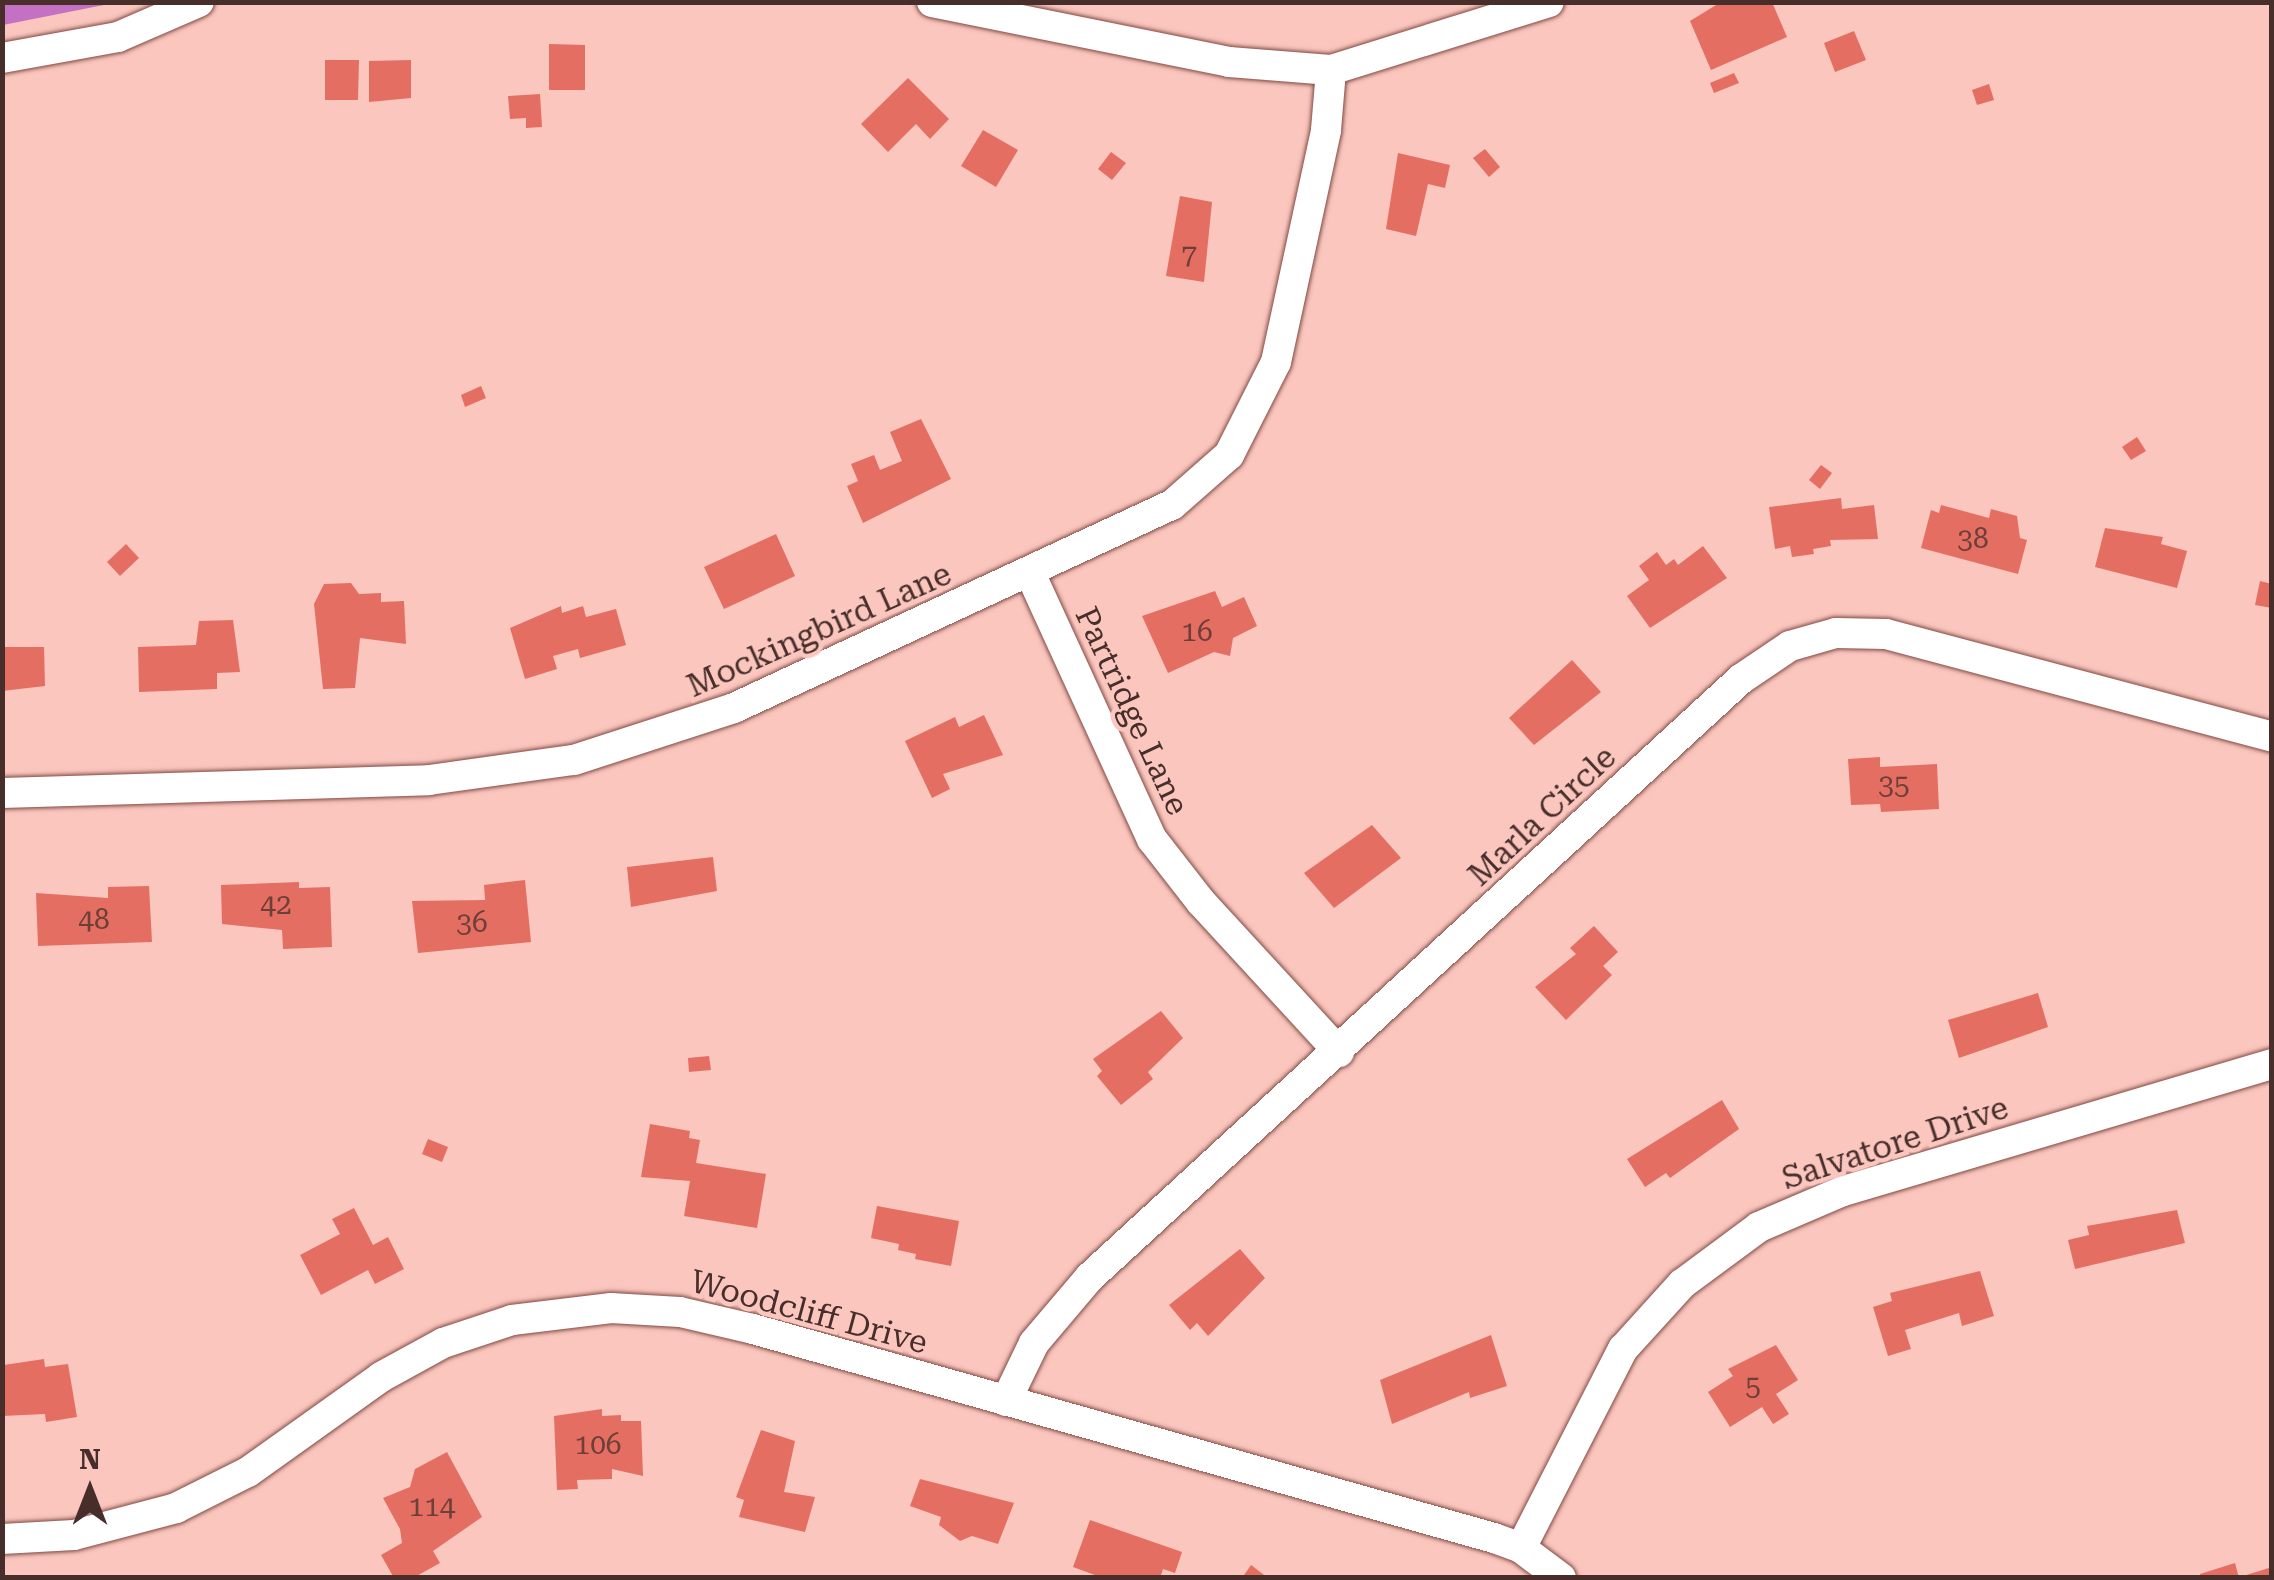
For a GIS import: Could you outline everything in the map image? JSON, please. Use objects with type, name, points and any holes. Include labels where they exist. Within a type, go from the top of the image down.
[{"type":"street","points":[[2,58],[118,37],[199,2]]},
{"type":"street","points":[[932,2],[1229,62],[1331,70],[1548,2]]},
{"type":"street","name":"Mockingbird Lane","points":[[2,793],[430,780],[546,766],[705,720],[1030,574],[1172,505],[1212,474],[1244,433],[1281,340],[1326,130],[1331,70]]},
{"type":"street","name":"Partridge Lane","points":[[1030,574],[1152,839],[1200,902],[1339,1052]]},
{"type":"street","name":"Marla Circle","points":[[1006,1401],[1034,1344],[1065,1302],[1742,680],[1813,638],[1886,634],[2272,737]]},
{"type":"street","name":"Salvatore Drive","points":[[1522,1548],[1623,1349],[1682,1284],[1759,1227],[1843,1191],[2272,1064]]},
{"type":"street","name":"Woodcliff Drive","points":[[2,1539],[74,1535],[176,1508],[248,1472],[427,1351],[512,1320],[578,1308],[645,1309],[716,1320],[1522,1548],[1561,1578]]},
{"type":"shaded area","points":[[3,2],[114,2],[114,3],[3,25]]},
{"type":"building","points":[[1721,2],[1772,2],[1787,37],[1711,70],[1690,21]]},
{"type":"building","points":[[1854,31],[1866,60],[1835,72],[1824,43]]},
{"type":"building","points":[[549,44],[585,45],[585,90],[549,90]]},
{"type":"building","points":[[325,60],[359,60],[358,100],[325,100]]},
{"type":"building","points":[[411,60],[411,98],[369,102],[369,61]]},
{"type":"building","points":[[1734,73],[1739,83],[1714,93],[1710,83]]},
{"type":"building","points":[[908,78],[949,119],[930,139],[916,124],[888,152],[861,124]]},
{"type":"building","points":[[1989,84],[1994,100],[1977,105],[1972,90]]},
{"type":"building","points":[[540,94],[542,127],[526,128],[526,118],[510,119],[508,96]]},
{"type":"building","points":[[983,130],[1018,150],[996,187],[961,166]]},
{"type":"building","points":[[1485,149],[1500,167],[1489,177],[1473,158]]},
{"type":"building","points":[[1111,152],[1126,163],[1112,180],[1098,169]]},
{"type":"building","points":[[1398,153],[1450,165],[1445,188],[1428,184],[1416,236],[1386,229]]},
{"type":"building","points":[[1180,196],[1212,202],[1204,282],[1166,276]]},
{"type":"building","points":[[481,386],[486,398],[465,407],[461,395]]},
{"type":"building","points":[[921,419],[951,479],[863,523],[847,486],[858,481],[851,464],[874,455],[880,470],[902,461],[890,432]]},
{"type":"building","points":[[2137,437],[2146,451],[2131,460],[2122,447]]},
{"type":"building","points":[[1821,465],[1832,473],[1820,489],[1809,480]]},
{"type":"building","points":[[1841,498],[1842,509],[1874,505],[1878,539],[1830,540],[1831,546],[1813,549],[1814,554],[1792,557],[1790,546],[1775,549],[1769,507]]},
{"type":"building","points":[[1941,505],[1989,518],[1991,509],[2017,516],[2020,538],[2027,540],[2018,574],[1921,548],[1931,510],[1939,513]]},
{"type":"building","points":[[2105,528],[2163,537],[2161,544],[2187,551],[2177,588],[2095,567]]},
{"type":"building","points":[[776,534],[795,576],[724,609],[704,567]]},
{"type":"building","points":[[126,544],[139,558],[120,576],[107,562]]},
{"type":"building","points":[[1703,546],[1727,578],[1650,628],[1627,596],[1649,580],[1639,566],[1657,552],[1666,565],[1674,559],[1678,565]]},
{"type":"building","points":[[2260,581],[2272,584],[2272,608],[2255,605]]},
{"type":"building","points":[[351,583],[359,594],[381,593],[381,602],[404,601],[406,644],[360,638],[355,688],[323,689],[314,604],[324,584]]},
{"type":"building","points":[[1215,591],[1222,607],[1244,597],[1257,626],[1233,638],[1230,656],[1214,652],[1168,673],[1142,616]]},
{"type":"building","points":[[561,606],[562,613],[583,606],[586,617],[616,609],[626,645],[580,658],[578,649],[553,656],[557,669],[525,679],[510,628]]},
{"type":"building","points":[[233,620],[240,672],[217,673],[217,689],[139,692],[138,647],[196,645],[199,621]]},
{"type":"building","points":[[5,647],[44,647],[45,686],[2,691]]},
{"type":"building","points":[[1572,660],[1601,692],[1534,745],[1509,718]]},
{"type":"building","points":[[984,715],[1003,755],[943,774],[950,789],[932,798],[905,741],[955,717],[959,727]]},
{"type":"building","points":[[1880,757],[1880,767],[1937,764],[1939,809],[1881,812],[1880,804],[1851,805],[1848,759]]},
{"type":"building","points":[[1372,825],[1401,858],[1334,908],[1304,873]]},
{"type":"building","points":[[713,857],[717,891],[631,907],[627,867]]},
{"type":"building","points":[[525,880],[531,942],[418,953],[412,901],[485,900],[484,885]]},
{"type":"building","points":[[299,882],[299,888],[330,887],[332,947],[283,949],[282,930],[222,924],[221,885]]},
{"type":"building","points":[[149,886],[152,942],[38,946],[36,893],[108,898],[108,887]]},
{"type":"building","points":[[1594,926],[1618,952],[1603,966],[1612,975],[1566,1020],[1535,987],[1576,954],[1570,948]]},
{"type":"building","points":[[2038,993],[2048,1027],[1959,1058],[1948,1020]]},
{"type":"building","points":[[1161,1011],[1183,1038],[1148,1072],[1153,1079],[1121,1105],[1097,1076],[1102,1071],[1093,1059]]},
{"type":"building","points":[[709,1056],[711,1070],[689,1072],[688,1058]]},
{"type":"building","points":[[1722,1100],[1739,1129],[1670,1178],[1666,1173],[1645,1187],[1627,1159]]},
{"type":"building","points":[[650,1124],[690,1131],[689,1138],[700,1140],[696,1163],[766,1174],[757,1228],[684,1216],[690,1181],[641,1177]]},
{"type":"building","points":[[428,1139],[448,1147],[442,1162],[422,1154]]},
{"type":"building","points":[[877,1206],[959,1221],[951,1266],[915,1259],[916,1254],[898,1250],[899,1244],[871,1238]]},
{"type":"building","points":[[354,1208],[373,1245],[388,1237],[404,1269],[375,1284],[368,1270],[321,1295],[300,1255],[340,1234],[332,1219]]},
{"type":"building","points":[[2177,1210],[2185,1243],[2075,1269],[2068,1240],[2089,1235],[2087,1226]]},
{"type":"building","points":[[1240,1249],[1265,1278],[1208,1336],[1197,1323],[1190,1330],[1169,1305]]},
{"type":"building","points":[[1980,1271],[1994,1316],[1962,1326],[1959,1313],[1905,1330],[1911,1349],[1888,1356],[1873,1307],[1892,1301],[1890,1293]]},
{"type":"building","points":[[1491,1335],[1507,1386],[1470,1398],[1469,1392],[1392,1424],[1380,1380]]},
{"type":"building","points":[[1776,1345],[1798,1380],[1776,1394],[1789,1414],[1773,1424],[1762,1407],[1730,1427],[1708,1392],[1733,1376],[1728,1369]]},
{"type":"building","points":[[44,1359],[45,1367],[68,1364],[77,1417],[46,1422],[45,1414],[2,1416],[4,1365]]},
{"type":"building","points":[[602,1409],[602,1416],[621,1415],[621,1421],[641,1421],[643,1476],[612,1469],[612,1479],[577,1480],[578,1489],[557,1490],[554,1416]]},
{"type":"building","points":[[761,1430],[795,1441],[784,1492],[815,1497],[805,1532],[739,1517],[744,1500],[736,1497]]},
{"type":"building","points":[[447,1452],[482,1517],[433,1551],[440,1563],[413,1578],[394,1578],[381,1555],[402,1543],[400,1529],[383,1498],[410,1487],[415,1469]]},
{"type":"building","points":[[920,1479],[1014,1503],[998,1544],[972,1536],[960,1541],[939,1525],[941,1517],[910,1506]]},
{"type":"building","points":[[1090,1520],[1182,1552],[1175,1573],[1163,1569],[1160,1578],[1103,1578],[1073,1567]]},
{"type":"building","points":[[2235,1563],[2239,1578],[2201,1578],[2200,1574]]},
{"type":"building","points":[[1251,1565],[1268,1578],[1242,1578]]},
{"type":"building","points":[[2272,1567],[2272,1578],[2240,1578],[2240,1577]]}]
